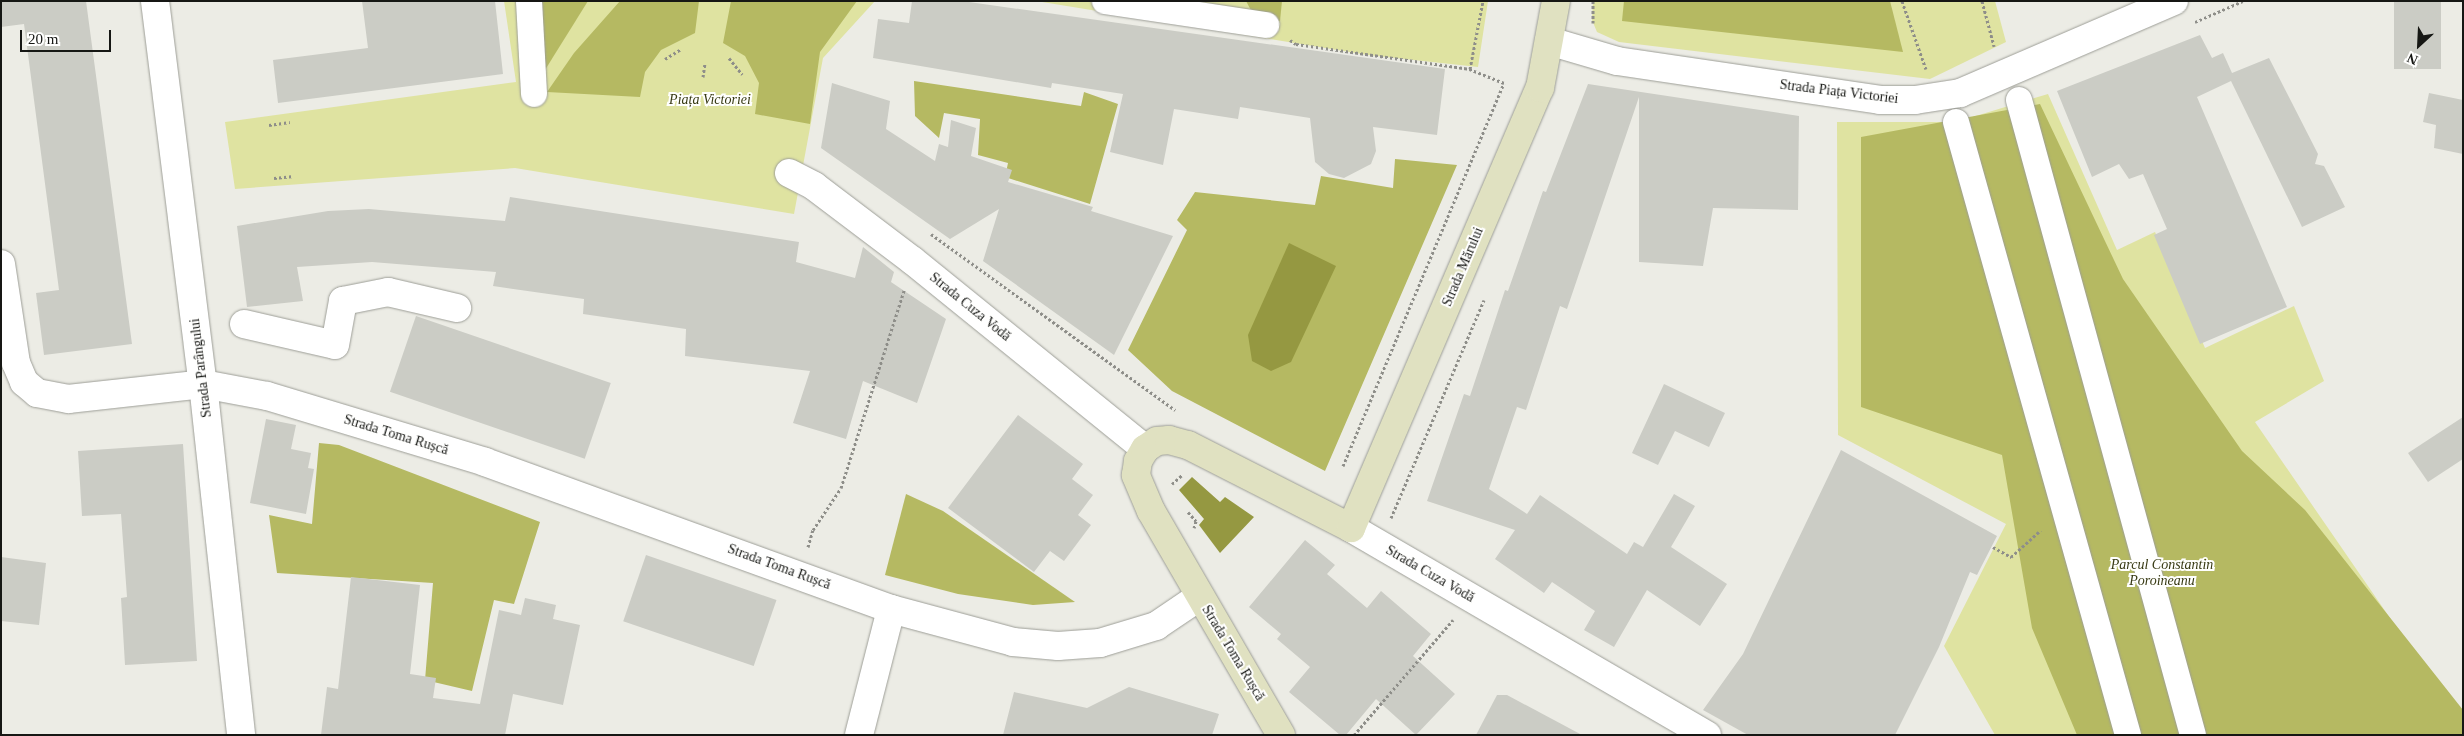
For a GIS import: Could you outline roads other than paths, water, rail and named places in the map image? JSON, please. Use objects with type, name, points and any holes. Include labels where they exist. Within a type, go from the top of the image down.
[{"type":"main road","name":"Strada Mărului","points":[[1351,528],[1540,88],[1556,1]]},
{"type":"main road","name":"Strada Cuza Vodă","points":[[1145,449],[1156,441],[1169,440],[1188,445],[1351,528]]},
{"type":"main road","points":[[1145,449],[1138,461],[1136,475],[1140,490],[1199,597]]},
{"type":"main road","name":"Strada Toma Rușcă","points":[[1199,597],[1281,735]]},
{"type":"street","name":"Strada Parângului","points":[[155,1],[203,384],[241,735]]},
{"type":"street","points":[[529,1],[534,94]]},
{"type":"street","points":[[1105,1],[1276,30]]},
{"type":"street","name":"Strada Piața Victoriei","points":[[1549,41],[1617,61],[1880,100],[1915,100],[1960,93],[2174,1]]},
{"type":"street","points":[[2020,100],[2193,735]]},
{"type":"street","points":[[1956,122],[2128,735]]},
{"type":"street","name":"Strada Cuza Vodă","points":[[789,173],[814,186],[913,261],[1145,449]]},
{"type":"street","name":"Strada Toma Rușcă","points":[[1,264],[16,363],[24,382],[37,393],[68,399],[203,384],[267,396],[485,462],[800,574],[891,609],[1013,642],[1058,646],[1100,643],[1129,636],[1156,626],[1199,597]]},
{"type":"street","points":[[244,324],[335,344],[342,301],[388,292],[457,308]]},
{"type":"street","name":"Strada Cuza Vodă","points":[[1351,528],[1707,735]]},
{"type":"street","points":[[860,735],[891,609]]},
{"type":"park label","name":"Piața Victoriei","points":[[710,100]]},
{"type":"park label","name":"Parcul Constantin Poroineanu","points":[[2162,574]]}]
